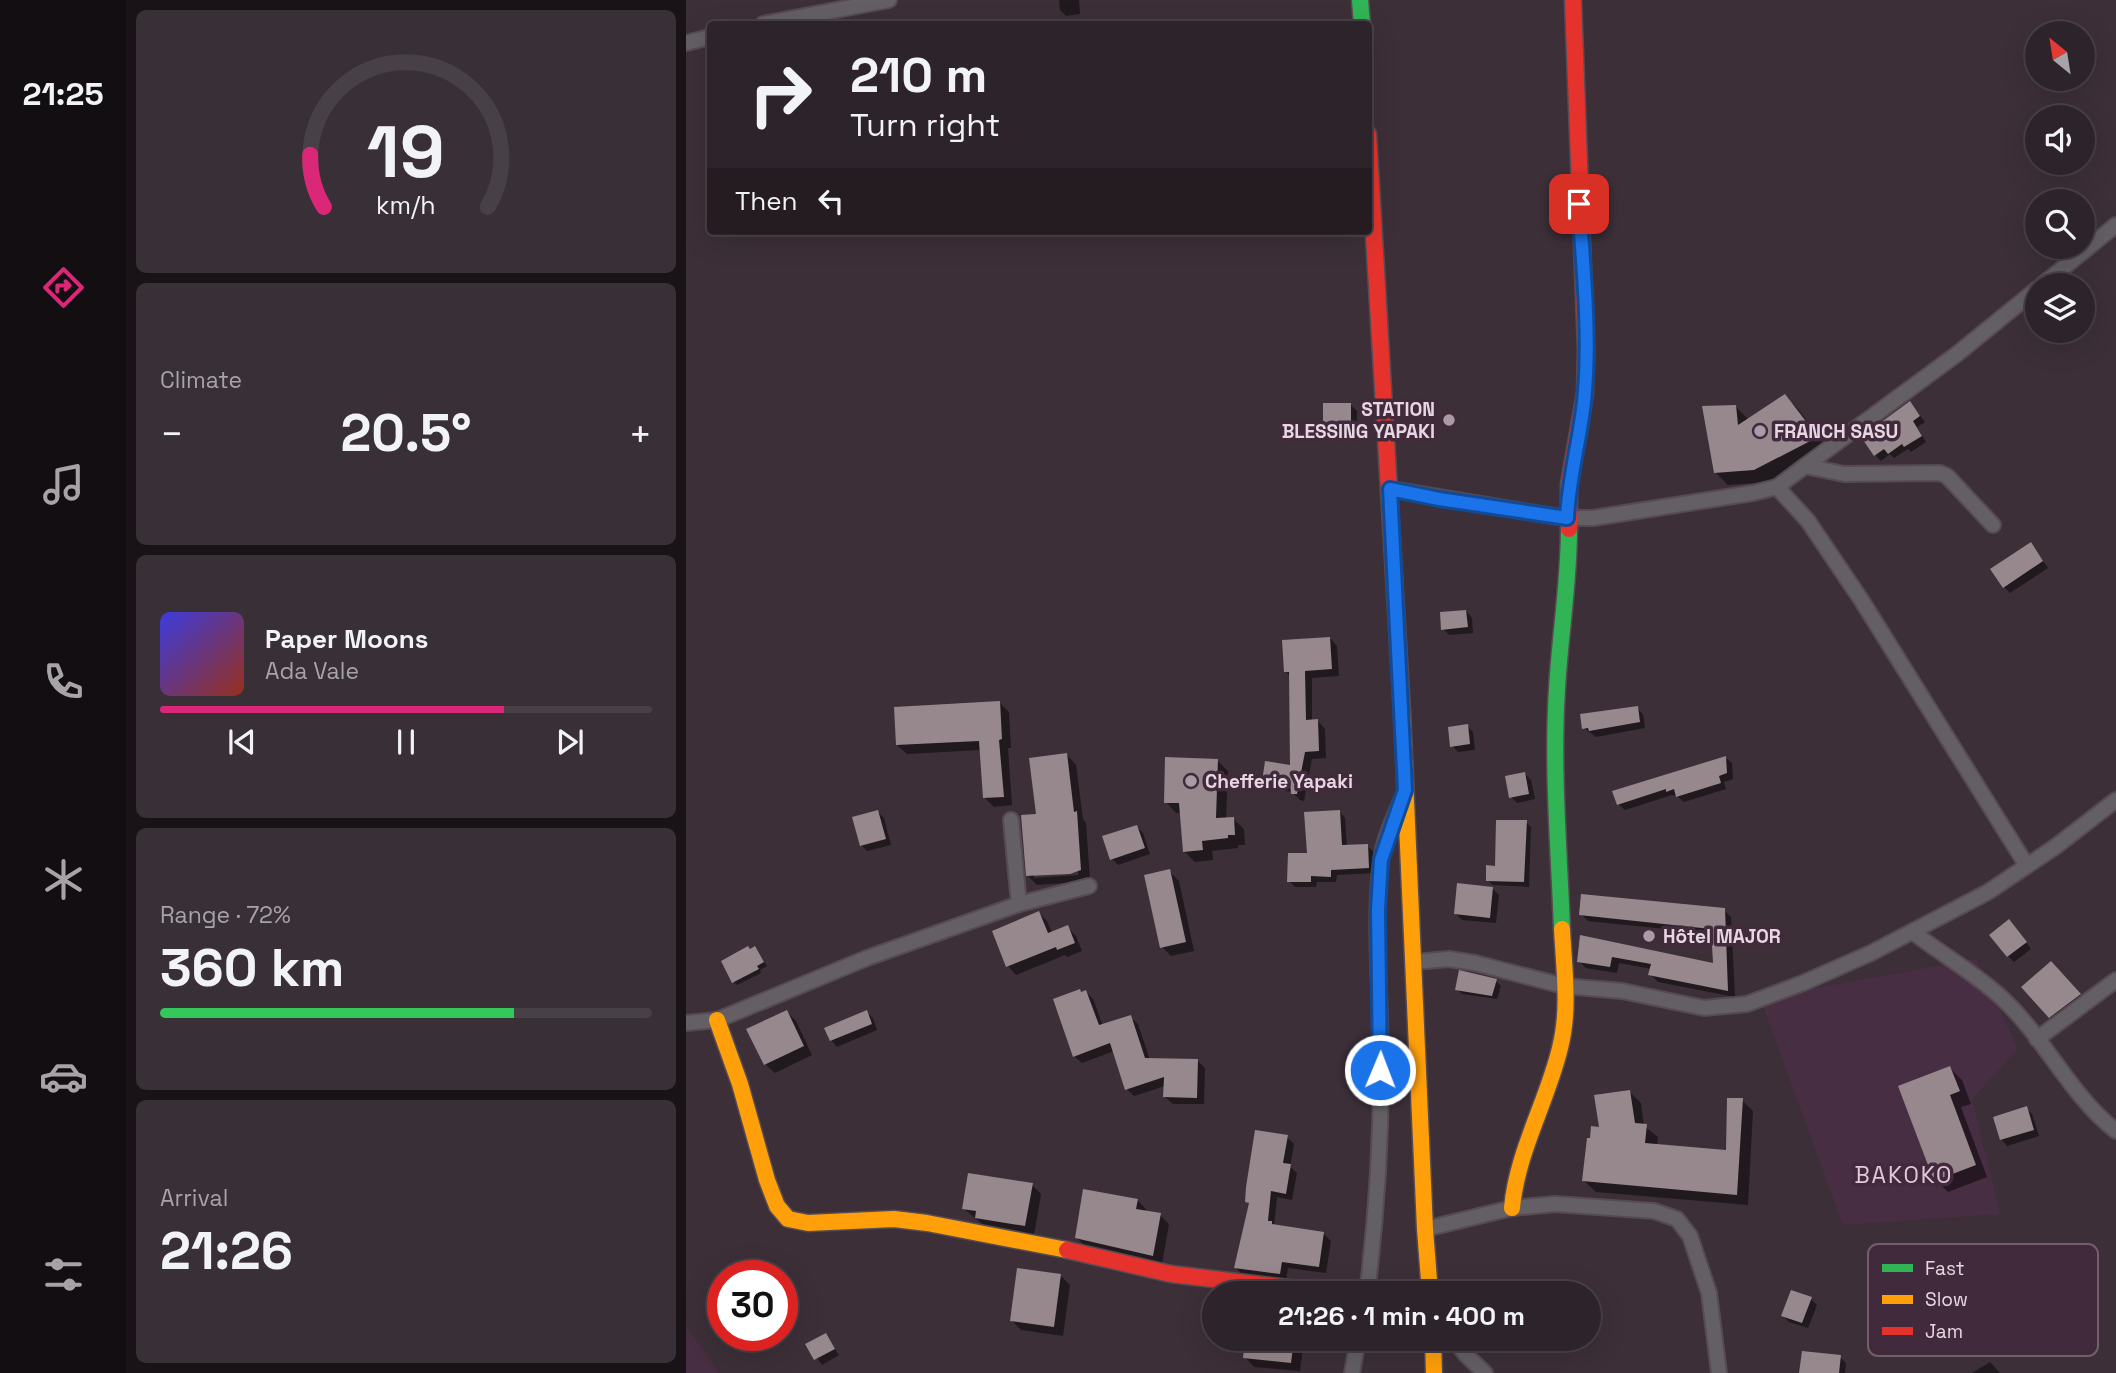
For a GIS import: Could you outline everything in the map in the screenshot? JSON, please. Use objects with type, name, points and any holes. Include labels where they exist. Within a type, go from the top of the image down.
[{"type":"main road","points":[[1360,0],[1362,21]]},
{"type":"main road","points":[[1512,1208],[1514,1186],[1530,1134],[1543,1106],[1561,1046],[1567,1012],[1556,743],[1557,689],[1569,571],[1569,484],[1585,393],[1586,350],[1573,0]]},
{"type":"main road","points":[[1372,199],[1390,489],[1429,1281]]},
{"type":"main road","points":[[717,1020],[740,1084],[767,1180],[777,1206],[789,1219],[808,1223],[894,1219],[927,1223],[1117,1260],[1171,1274],[1230,1281]]},
{"type":"main road","points":[[1433,1351],[1434,1373]]},
{"type":"street","points":[[778,21],[880,1]]},
{"type":"street","points":[[686,43],[707,38]]},
{"type":"street","points":[[2057,273],[2116,225]]},
{"type":"street","points":[[1390,489],[1567,518],[1593,519],[1753,493],[1777,486],[1957,355],[2025,299]]},
{"type":"street","points":[[1805,466],[1844,474],[1940,473],[1993,524]]},
{"type":"street","points":[[1777,486],[1808,521],[1862,601],[2027,866]]},
{"type":"street","points":[[1368,1281],[1379,1143],[1378,910],[1381,860],[1405,790]]},
{"type":"street","points":[[1414,962],[1450,960],[1475,963],[1564,986],[1622,991],[1704,1007],[1747,1004],[1803,983],[1913,932],[1988,892],[2116,800]]},
{"type":"street","points":[[1011,820],[1019,904]]},
{"type":"street","points":[[686,1023],[717,1020],[867,958],[1019,904],[1089,886]]},
{"type":"street","points":[[1913,932],[2005,1001],[2037,1039],[2068,1083],[2099,1118],[2116,1131]]},
{"type":"street","points":[[2037,1039],[2116,980]]},
{"type":"street","points":[[1425,1230],[1512,1208],[1555,1204],[1654,1211],[1676,1219],[1690,1236],[1709,1293],[1719,1373]]},
{"type":"street","points":[[1352,1373],[1356,1351]]},
{"type":"street","points":[[1462,1351],[1485,1373]]},
{"type":"shaded area","points":[[1976,959],[2018,1049],[1972,1099],[2000,1214],[1843,1225],[1760,998]]},
{"type":"shaded area","points":[[686,1326],[719,1373],[686,1373]]},
{"type":"building","name":"FRANCH SASU","points":[[1785,394],[1818,437],[1754,470],[1714,473],[1702,406],[1736,405],[1738,425]]},
{"type":"building","points":[[1910,401],[1920,416],[1913,421],[1922,436],[1904,447],[1902,444],[1888,454],[1884,449],[1874,456],[1861,437]]},
{"type":"building","points":[[1323,403],[1351,403],[1351,422],[1323,423]]},
{"type":"building","points":[[2031,542],[2043,561],[2003,588],[1990,569]]},
{"type":"building","points":[[1466,610],[1468,627],[1441,630],[1440,612]]},
{"type":"building","points":[[1330,637],[1332,669],[1305,671],[1306,720],[1318,719],[1319,751],[1305,752],[1297,794],[1291,794],[1290,783],[1287,782],[1286,786],[1262,782],[1265,761],[1290,765],[1289,672],[1284,672],[1282,640]]},
{"type":"building","points":[[1000,701],[1002,739],[999,740],[1004,797],[983,798],[979,741],[896,745],[894,707]]},
{"type":"building","points":[[1638,706],[1640,722],[1589,731],[1588,728],[1582,729],[1580,714]]},
{"type":"building","points":[[1468,724],[1470,744],[1450,747],[1448,727]]},
{"type":"building","points":[[1067,753],[1074,812],[1077,811],[1081,870],[1070,874],[1026,876],[1021,815],[1036,814],[1029,758]]},
{"type":"building","points":[[1726,756],[1727,773],[1719,776],[1721,783],[1676,797],[1674,789],[1666,792],[1666,789],[1617,805],[1612,791]]},
{"type":"building","points":[[1165,757],[1218,759],[1216,818],[1234,817],[1235,835],[1202,841],[1203,850],[1183,852],[1179,803],[1164,803]]},
{"type":"building","points":[[1525,772],[1529,794],[1509,798],[1505,776]]},
{"type":"building","points":[[878,810],[886,839],[860,846],[852,817]]},
{"type":"building","points":[[1340,810],[1342,845],[1368,844],[1369,868],[1331,870],[1331,877],[1311,876],[1311,882],[1287,882],[1288,853],[1307,853],[1304,812]]},
{"type":"building","points":[[1496,820],[1527,820],[1524,882],[1486,881],[1486,865],[1495,866]]},
{"type":"building","points":[[1137,825],[1145,848],[1110,860],[1102,836]]},
{"type":"building","points":[[1170,869],[1186,942],[1160,948],[1144,875]]},
{"type":"building","points":[[1457,883],[1493,887],[1490,918],[1454,914]]},
{"type":"building","points":[[1581,894],[1725,908],[1728,991],[1648,975],[1651,964],[1612,957],[1610,967],[1577,962],[1580,935],[1713,963],[1711,929],[1579,915]]},
{"type":"building","points":[[1039,911],[1048,933],[1068,925],[1075,943],[1057,950],[1056,947],[1006,967],[992,931]]},
{"type":"building","points":[[2009,919],[2027,942],[2007,957],[1989,935]]},
{"type":"building","points":[[748,946],[750,949],[755,946],[764,962],[757,966],[759,969],[732,983],[721,961]]},
{"type":"building","points":[[2051,961],[2081,994],[2049,1018],[2021,987]]},
{"type":"building","points":[[1459,970],[1497,979],[1492,996],[1455,990]]},
{"type":"building","points":[[1080,989],[1081,992],[1086,990],[1099,1025],[1131,1015],[1145,1058],[1198,1059],[1197,1098],[1163,1097],[1164,1077],[1125,1090],[1110,1043],[1073,1057],[1053,999]]},
{"type":"building","points":[[787,1010],[804,1046],[764,1065],[746,1029]]},
{"type":"building","points":[[867,1010],[872,1024],[830,1041],[824,1028]]},
{"type":"building","points":[[1950,1066],[1960,1091],[1950,1095],[1976,1165],[1934,1181],[1898,1086]]},
{"type":"building","points":[[1630,1090],[1635,1123],[1647,1124],[1645,1143],[1726,1150],[1727,1098],[1743,1098],[1737,1195],[1582,1181],[1587,1138],[1590,1138],[1591,1126],[1599,1127],[1594,1095]]},
{"type":"building","points":[[2027,1106],[2034,1130],[2000,1140],[1993,1117]]},
{"type":"building","points":[[1255,1130],[1288,1135],[1283,1163],[1291,1164],[1286,1194],[1271,1191],[1268,1221],[1272,1221],[1272,1224],[1324,1232],[1319,1267],[1282,1262],[1280,1274],[1234,1268],[1249,1203],[1245,1202],[1246,1187]]},
{"type":"building","points":[[968,1173],[1033,1183],[1025,1226],[975,1218],[976,1211],[962,1209]]},
{"type":"building","points":[[1083,1189],[1138,1199],[1136,1209],[1161,1213],[1153,1256],[1075,1238]]},
{"type":"building","points":[[1017,1268],[1061,1274],[1054,1327],[1010,1321]]},
{"type":"building","points":[[1791,1290],[1812,1297],[1802,1323],[1781,1316]]},
{"type":"building","points":[[826,1333],[835,1349],[814,1360],[805,1344]]},
{"type":"building","points":[[1244,1351],[1292,1351],[1291,1363],[1243,1358]]},
{"type":"building","points":[[1802,1351],[1841,1355],[1839,1373],[1799,1373]]},
{"type":"traffic: fast","points":[[1360,0],[1362,21]]},
{"type":"traffic: fast","points":[[1562,929],[1555,749],[1569,529]]},
{"type":"traffic: slow","points":[[1402,711],[1429,1281]]},
{"type":"traffic: slow","points":[[1512,1208],[1520,1167],[1554,1068],[1563,1033],[1566,989],[1562,929]]},
{"type":"traffic: slow","points":[[717,1020],[740,1084],[767,1180],[777,1206],[788,1219],[808,1223],[894,1219],[1067,1250]]},
{"type":"traffic: slow","points":[[1433,1351],[1434,1373]]},
{"type":"traffic: jam","points":[[1569,529],[1569,484],[1585,393],[1586,350],[1573,0]]},
{"type":"traffic: jam","points":[[1372,202],[1402,711]]},
{"type":"traffic: jam","points":[[1067,1250],[1171,1274],[1230,1281]]},
{"type":"place","name":"STATION BLESSING YAPAKI","points":[[1449,420]]},
{"type":"place","name":"FRANCH SASU","points":[[1760,431]]},
{"type":"place","name":"Chefferie Yapaki","points":[[1191,781]]},
{"type":"place","name":"Hôtel MAJOR","points":[[1649,936]]},
{"type":"district","name":"BAKOKO","points":[[1904,1175]]},
{"type":"route","points":[[1380,1070],[1378,910],[1381,860],[1388,833],[1405,790],[1390,489],[1567,518],[1569,484],[1585,393],[1585,302],[1579,204]]}]
